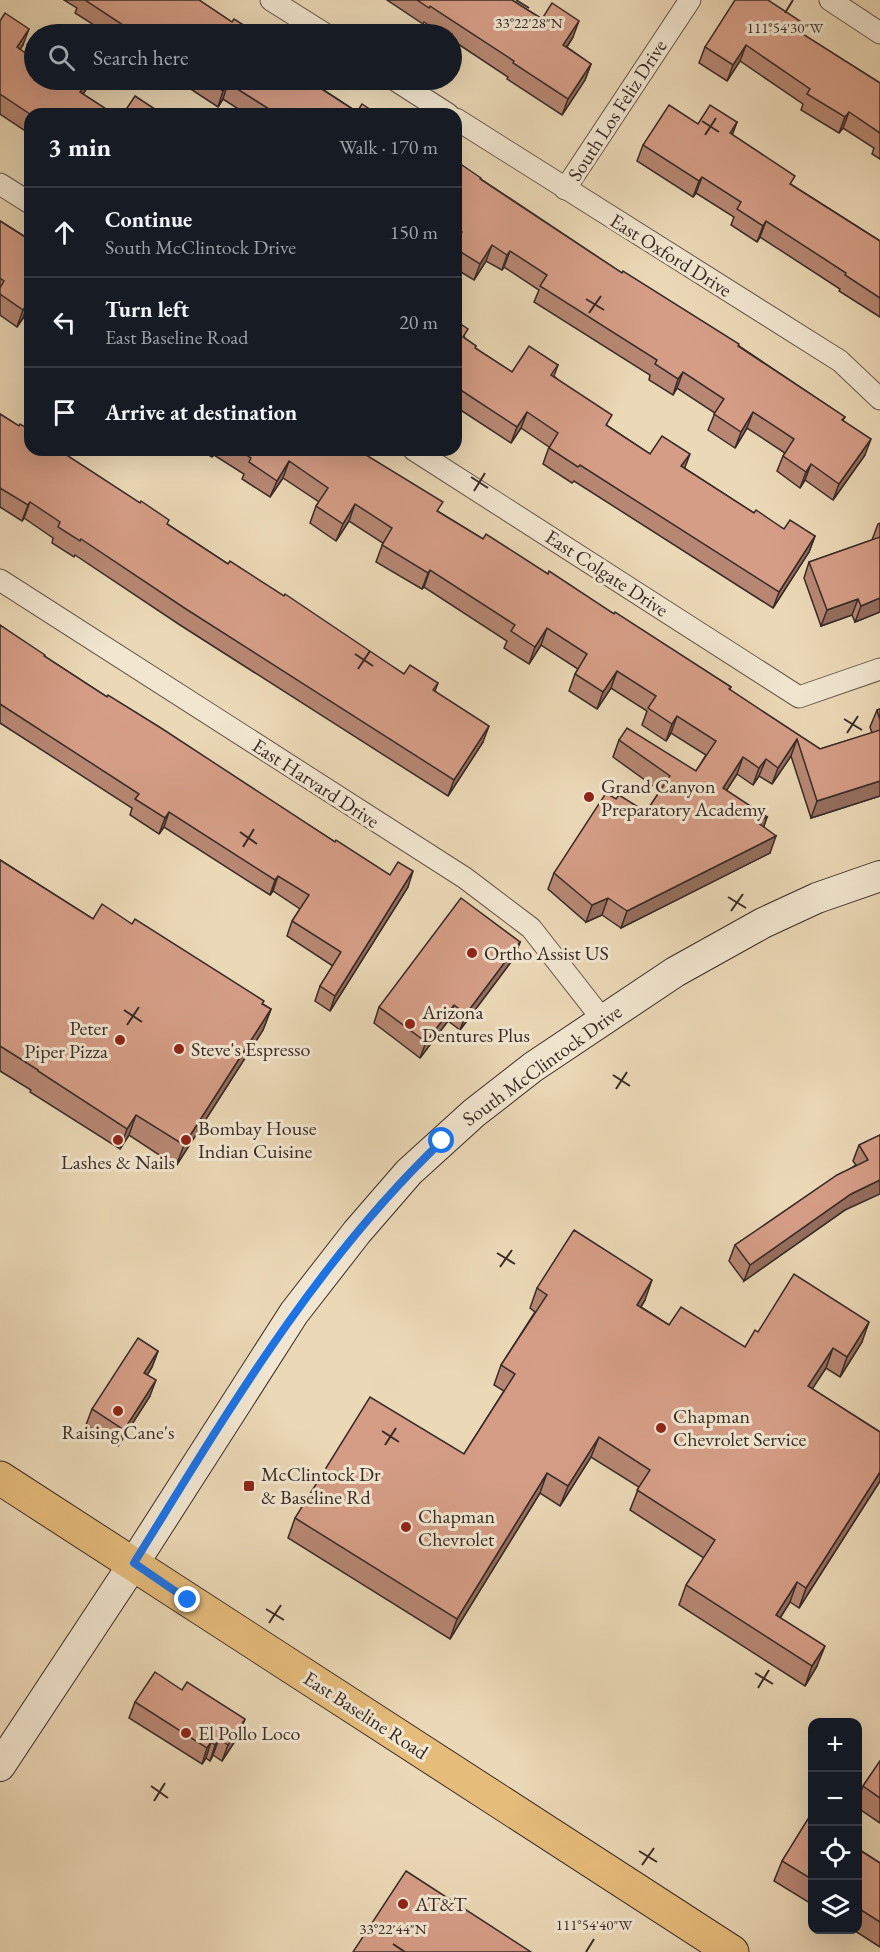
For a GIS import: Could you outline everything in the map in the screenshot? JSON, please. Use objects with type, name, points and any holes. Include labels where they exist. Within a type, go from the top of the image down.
[{"type":"main road","name":"South McClintock Drive","points":[[0,1766],[134,1563],[294,1313],[409,1172],[474,1113],[533,1067],[675,972],[763,923],[817,898],[880,876]]},
{"type":"main road","name":"East Baseline Road","points":[[0,1478],[134,1563],[727,1951]]},
{"type":"street","points":[[270,0],[309,24]]},
{"type":"street","name":"South Los Feliz Drive","points":[[565,189],[690,0]]},
{"type":"street","points":[[830,0],[880,33]]},
{"type":"street","points":[[411,90],[439,108]]},
{"type":"street","name":"East Oxford Drive","points":[[462,123],[840,361],[880,399]]},
{"type":"street","points":[[0,184],[24,199]]},
{"type":"street","name":"East Colgate Drive","points":[[423,456],[799,697],[880,669]]},
{"type":"street","name":"East Harvard Drive","points":[[0,580],[465,878],[531,928],[603,1020]]},
{"type":"building","points":[[85,0],[199,0],[232,22],[234,19],[242,24],[121,24]]},
{"type":"building","points":[[417,0],[512,0],[542,19],[552,3],[579,21],[563,45],[591,64],[568,99],[462,27],[462,24],[457,24],[430,6],[429,8]]},
{"type":"building","points":[[735,0],[768,0],[803,23],[798,31],[880,83],[880,133],[849,112],[845,117],[807,94],[810,89],[746,45],[733,65],[705,47]]},
{"type":"building","points":[[5,13],[24,26],[24,36],[17,47],[24,52],[24,90],[81,90],[80,92],[105,108],[24,108],[24,110],[0,94],[0,21]]},
{"type":"building","points":[[239,90],[323,90],[351,108],[267,108]]},
{"type":"building","points":[[135,96],[153,108],[127,108]]},
{"type":"building","points":[[669,105],[698,124],[710,105],[737,122],[730,133],[795,176],[790,184],[880,241],[880,298],[766,221],[763,226],[737,209],[741,202],[702,177],[699,181],[643,145]]},
{"type":"building","points":[[462,165],[622,273],[623,271],[739,344],[738,346],[845,417],[842,420],[871,439],[839,484],[811,464],[806,472],[783,456],[794,439],[753,412],[741,432],[714,414],[724,399],[683,372],[678,379],[655,364],[657,360],[540,286],[547,275],[510,251],[507,255],[492,245],[480,264],[462,253]]},
{"type":"building","points":[[0,221],[24,236],[23,310],[0,294],[4,281],[0,278]]},
{"type":"building","points":[[462,325],[468,329],[463,337],[476,346],[475,348],[512,372],[529,346],[558,365],[551,375],[612,415],[606,425],[650,454],[662,436],[690,454],[681,466],[754,513],[756,510],[784,529],[790,520],[815,536],[779,592],[580,465],[578,467],[549,448],[558,433],[527,412],[517,427],[462,391]]},
{"type":"building","points":[[0,414],[19,426],[20,424],[24,426],[24,456],[68,456],[140,503],[141,501],[169,520],[167,524],[228,564],[230,561],[284,596],[285,594],[404,674],[410,665],[438,683],[433,690],[489,726],[454,780],[186,609],[81,539],[80,541],[58,527],[60,522],[30,502],[28,505],[0,488]]},
{"type":"building","points":[[248,456],[368,456],[443,502],[437,511],[483,539],[486,534],[548,574],[549,571],[614,614],[615,612],[731,687],[729,689],[820,749],[880,730],[880,781],[817,801],[797,739],[778,768],[766,759],[759,768],[743,757],[723,788],[767,817],[757,822],[776,836],[627,911],[608,898],[592,905],[554,873],[606,793],[616,799],[619,795],[646,812],[670,776],[619,740],[627,728],[696,771],[716,741],[677,716],[672,724],[648,708],[656,696],[617,671],[603,692],[575,674],[587,654],[547,628],[535,647],[511,631],[515,625],[430,570],[428,573],[382,545],[392,528],[355,504],[343,524],[316,506],[328,488],[289,461],[277,481],[249,462],[251,458]]},
{"type":"building","points":[[880,537],[880,598],[861,606],[858,599],[827,610],[809,562]]},
{"type":"building","points":[[0,625],[107,697],[108,695],[161,728],[335,842],[336,840],[390,875],[398,862],[413,871],[335,996],[320,986],[341,952],[292,921],[309,895],[278,876],[275,880],[169,812],[165,818],[135,799],[139,794],[0,704]]},
{"type":"building","points":[[0,860],[93,919],[102,904],[132,924],[135,919],[264,1001],[262,1004],[271,1009],[184,1145],[136,1115],[127,1129],[0,1046]]},
{"type":"building","points":[[461,898],[520,942],[466,1014],[454,1005],[426,1042],[379,1007]]},
{"type":"building","points":[[880,1135],[880,1180],[851,1194],[750,1265],[735,1245],[837,1175],[868,1160],[859,1145]]},
{"type":"building","points":[[574,1230],[652,1280],[637,1305],[669,1325],[681,1307],[745,1347],[755,1330],[758,1332],[794,1274],[869,1322],[847,1357],[833,1348],[808,1386],[880,1432],[880,1472],[806,1588],[797,1582],[776,1615],[825,1646],[812,1666],[686,1585],[715,1540],[637,1490],[650,1470],[599,1437],[568,1486],[547,1473],[457,1619],[295,1518],[370,1397],[464,1454],[515,1374],[501,1365],[547,1295],[537,1288]]},
{"type":"building","name":"Raising Cane's","points":[[138,1338],[158,1351],[144,1373],[156,1380],[124,1430],[92,1409]]},
{"type":"building","points":[[155,1672],[182,1690],[187,1682],[245,1719],[228,1745],[219,1739],[215,1745],[211,1742],[207,1748],[135,1702]]},
{"type":"building","points":[[880,1761],[880,1798],[863,1786]]},
{"type":"building","points":[[808,1819],[808,1877],[782,1861]]},
{"type":"building","points":[[862,1852],[880,1863],[880,1922],[862,1911]]},
{"type":"building","points":[[406,1871],[531,1952],[353,1952]]},
{"type":"place","name":"Grand Canyon Preparatory Academy","points":[[589,797]]},
{"type":"place","name":"Ortho Assist US","points":[[472,953]]},
{"type":"place","name":"Arizona Dentures Plus","points":[[410,1024]]},
{"type":"place","name":"Peter Piper Pizza","points":[[120,1040]]},
{"type":"place","name":"Steve's Espresso","points":[[179,1049]]},
{"type":"place","name":"Lashes & Nails","points":[[118,1140]]},
{"type":"place","name":"Bombay House Indian Cuisine","points":[[186,1140]]},
{"type":"place","name":"Raising Cane's","points":[[118,1411]]},
{"type":"place","name":"Chapman Chevrolet Service","points":[[661,1428]]},
{"type":"place","name":"McClintock Dr & Baseline Rd","points":[[249,1486]]},
{"type":"place","name":"Chapman Chevrolet","points":[[406,1527]]},
{"type":"place","name":"El Pollo Loco","points":[[186,1733]]},
{"type":"place","name":"AT&T","points":[[403,1904]]},
{"type":"route","points":[[188,1600],[134,1563],[294,1313],[357,1232],[409,1172],[442,1141]]}]
